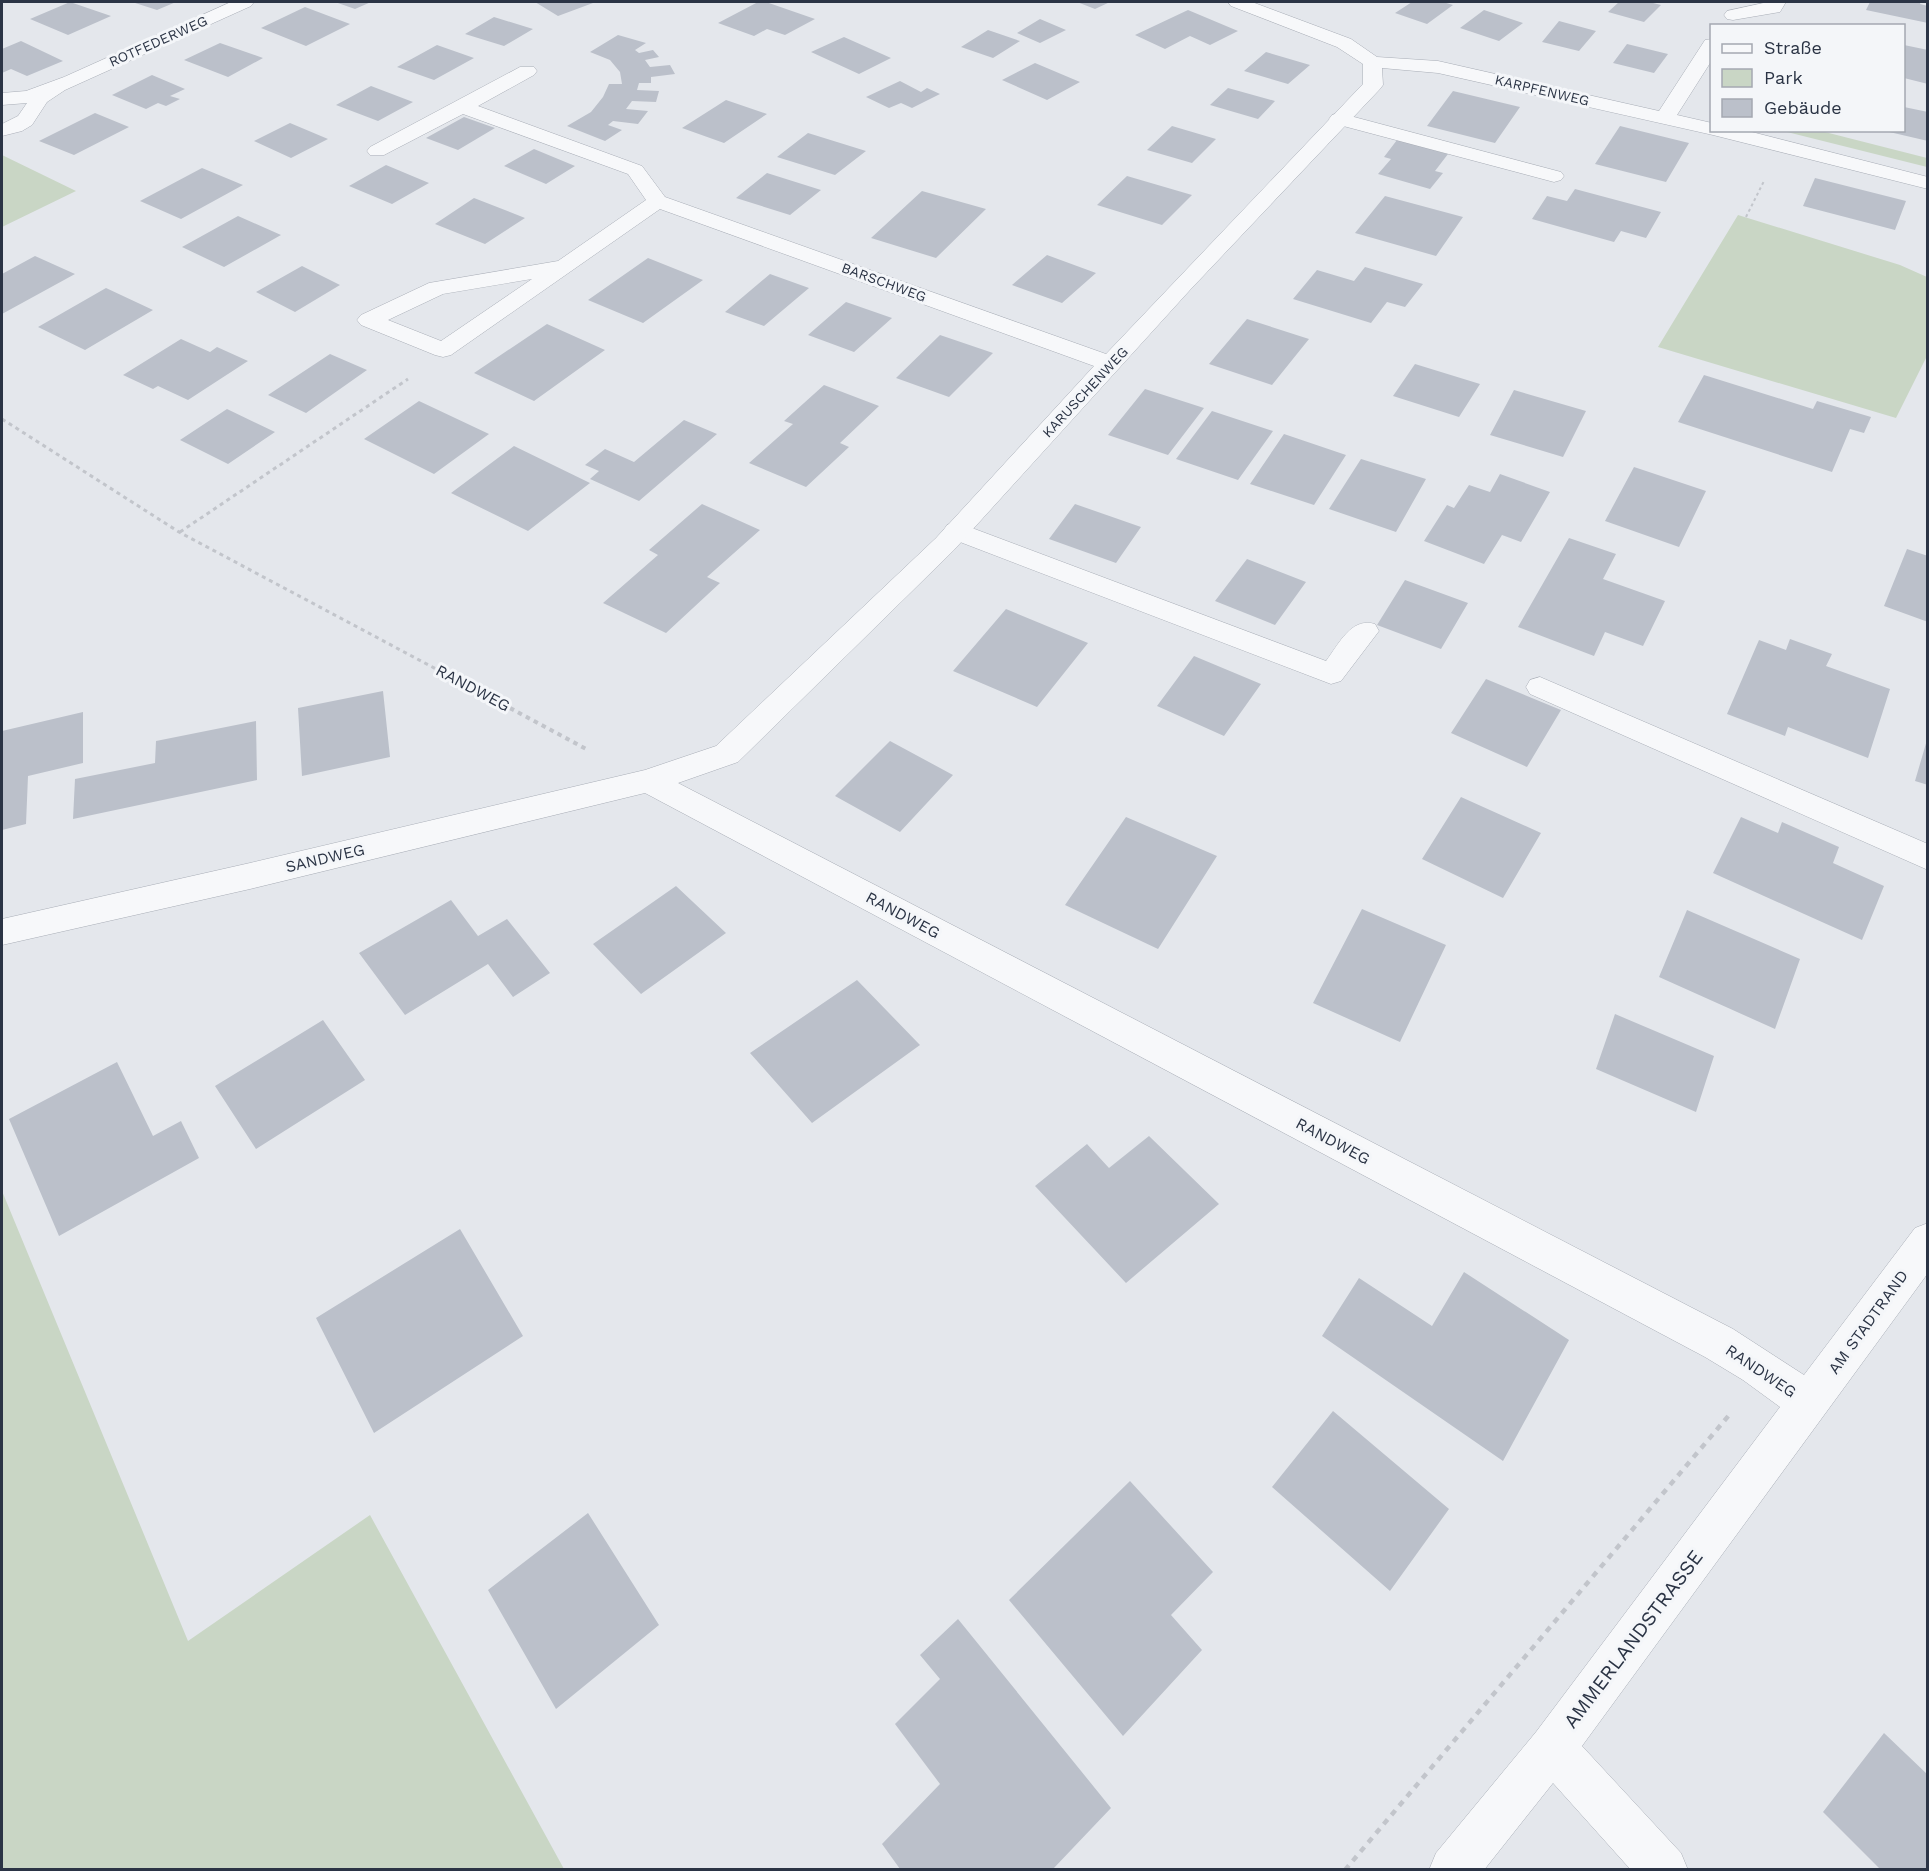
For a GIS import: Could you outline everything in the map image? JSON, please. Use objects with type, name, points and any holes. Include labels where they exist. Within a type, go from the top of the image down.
[{"type":"street","name":"ROTFEDERWEG","points":[[2,99],[28,97],[70,81],[246,2]]},
{"type":"street","points":[[1237,2],[1344,43],[1372,62]]},
{"type":"street","points":[[1733,14],[1774,8],[1777,2]]},
{"type":"street","points":[[1665,117],[1710,47]]},
{"type":"street","name":"KARPFENWEG","points":[[1372,62],[1438,67],[1710,128]]},
{"type":"street","name":"KARUSCHENWEG","points":[[648,782],[727,754],[956,531],[1190,276],[1373,85],[1372,62]]},
{"type":"street","points":[[377,151],[527,71]]},
{"type":"street","name":"ROTFEDERWEG","points":[[2,130],[12,128],[27,120],[35,113],[38,99],[70,81]]},
{"type":"street","points":[[462,107],[635,170],[658,201],[565,267],[443,350],[369,320],[437,288],[565,267]]},
{"type":"street","points":[[1339,119],[1554,176]]},
{"type":"street","points":[[1727,132],[1928,183]]},
{"type":"street","name":"BARSCHWEG","points":[[658,201],[1111,364]]},
{"type":"street","points":[[956,531],[1331,674],[1365,631]]},
{"type":"street","points":[[1540,687],[1928,858]]},
{"type":"street","name":"SANDWEG","points":[[2,932],[648,782]]},
{"type":"street","name":"RANDWEG","points":[[648,782],[1709,1338],[1757,1366],[1808,1403]]},
{"type":"street","name":"AM STADTRAND","points":[[1808,1403],[1928,1241]]},
{"type":"street","name":"AMMERLANDSTRASSE","points":[[1453,1869],[1552,1748],[1808,1403]]},
{"type":"street","points":[[1552,1748],[1664,1869]]},
{"type":"path","points":[[179,532],[424,369],[443,350]]},
{"type":"path","name":"RANDWEG","points":[[2,419],[179,532],[648,782]]},
{"type":"path","points":[[1345,1869],[1732,1411],[1757,1366]]},
{"type":"green space","points":[[1787,132],[1825,132],[1927,158],[1927,167]]},
{"type":"green space","points":[[2,155],[76,191],[2,227]]},
{"type":"green space","points":[[1738,215],[1900,265],[1927,277],[1927,356],[1896,418],[1658,347]]},
{"type":"green space","points":[[2,1191],[188,1641],[370,1515],[564,1869],[2,1869]]},
{"type":"building","points":[[70,2],[111,16],[68,35],[30,19]]},
{"type":"building","points":[[132,2],[176,2],[157,10]]},
{"type":"building","points":[[335,2],[371,2],[355,9]]},
{"type":"building","points":[[535,2],[590,2],[593,3],[558,16]]},
{"type":"building","points":[[758,2],[766,2],[815,19],[785,35],[767,29],[754,36],[718,23]]},
{"type":"building","points":[[1077,2],[1110,2],[1095,9]]},
{"type":"building","points":[[1412,2],[1443,2],[1453,5],[1427,24],[1395,13]]},
{"type":"building","points":[[1619,2],[1649,2],[1661,5],[1644,22],[1608,12]]},
{"type":"building","points":[[1870,2],[1921,2],[1920,4],[1928,6],[1928,23],[1866,10]]},
{"type":"building","points":[[305,7],[350,24],[306,46],[261,28]]},
{"type":"building","points":[[1188,10],[1238,31],[1210,45],[1190,36],[1165,49],[1135,35]]},
{"type":"building","points":[[1484,10],[1523,23],[1499,41],[1460,28]]},
{"type":"building","points":[[494,17],[533,29],[504,46],[465,34]]},
{"type":"building","points":[[1040,19],[1066,30],[1040,43],[1017,33]]},
{"type":"building","points":[[1559,21],[1596,31],[1579,51],[1542,42]]},
{"type":"building","points":[[988,30],[1020,41],[993,58],[961,47]]},
{"type":"building","points":[[618,35],[646,43],[635,50],[639,53],[653,50],[659,57],[645,60],[650,67],[670,65],[675,74],[651,77],[651,83],[639,83],[637,90],[659,91],[656,102],[632,101],[626,109],[648,111],[638,124],[613,121],[608,125],[622,130],[605,141],[567,126],[591,112],[603,97],[609,84],[622,84],[620,72],[610,60],[590,52]]},
{"type":"building","points":[[844,37],[891,58],[859,74],[811,52]]},
{"type":"building","points":[[21,41],[63,61],[27,76],[11,69],[2,73],[2,49]]},
{"type":"building","points":[[220,43],[263,58],[228,77],[184,60]]},
{"type":"building","points":[[1627,44],[1668,54],[1654,73],[1613,63]]},
{"type":"building","points":[[437,45],[474,58],[434,80],[397,67]]},
{"type":"building","points":[[1905,45],[1928,50],[1928,84],[1905,78]]},
{"type":"building","points":[[1266,52],[1310,65],[1288,84],[1244,71]]},
{"type":"building","points":[[1035,63],[1080,82],[1047,100],[1002,80]]},
{"type":"building","points":[[152,75],[185,89],[170,96],[180,99],[166,106],[158,103],[146,109],[112,95]]},
{"type":"building","points":[[900,81],[921,92],[927,88],[940,94],[912,108],[901,103],[889,108],[866,97]]},
{"type":"building","points":[[371,86],[413,102],[378,121],[336,105]]},
{"type":"building","points":[[1228,88],[1275,101],[1258,119],[1210,105]]},
{"type":"building","points":[[1453,91],[1520,107],[1495,143],[1427,126]]},
{"type":"building","points":[[726,100],[767,114],[724,143],[682,128]]},
{"type":"building","points":[[1905,107],[1928,112],[1928,141],[1889,132],[1905,132]]},
{"type":"building","points":[[95,113],[129,127],[74,155],[39,141]]},
{"type":"building","points":[[464,117],[495,128],[458,150],[426,138]]},
{"type":"building","points":[[290,123],[328,139],[291,158],[254,141]]},
{"type":"building","points":[[1172,126],[1216,139],[1192,163],[1147,150]]},
{"type":"building","points":[[1620,126],[1689,143],[1666,182],[1595,164]]},
{"type":"building","points":[[808,133],[866,151],[835,175],[777,157]]},
{"type":"building","points":[[1397,140],[1448,154],[1435,171],[1443,173],[1430,189],[1378,174],[1391,159],[1384,157]]},
{"type":"building","points":[[534,149],[575,166],[546,184],[504,166]]},
{"type":"building","points":[[386,165],[429,183],[392,204],[349,186]]},
{"type":"building","points":[[202,168],[243,185],[181,219],[140,201]]},
{"type":"building","points":[[767,173],[821,190],[790,215],[736,198]]},
{"type":"building","points":[[1127,176],[1192,195],[1162,225],[1097,205]]},
{"type":"building","points":[[1815,178],[1906,201],[1895,230],[1803,206]]},
{"type":"building","points":[[1575,189],[1661,212],[1646,238],[1621,231],[1614,242],[1532,219],[1547,196],[1567,201]]},
{"type":"building","points":[[922,191],[986,209],[936,258],[871,238]]},
{"type":"building","points":[[1385,196],[1463,217],[1436,256],[1355,233]]},
{"type":"building","points":[[474,198],[525,218],[485,244],[435,224]]},
{"type":"building","points":[[238,216],[281,235],[224,267],[182,247]]},
{"type":"building","points":[[1047,255],[1096,273],[1062,303],[1012,285]]},
{"type":"building","points":[[35,256],[75,274],[2,314],[2,274]]},
{"type":"building","points":[[648,258],[703,280],[643,323],[588,300]]},
{"type":"building","points":[[302,266],[340,285],[295,312],[256,292]]},
{"type":"building","points":[[1365,267],[1423,284],[1405,307],[1387,302],[1371,323],[1293,299],[1317,270],[1354,281]]},
{"type":"building","points":[[770,274],[809,288],[764,326],[725,312]]},
{"type":"building","points":[[106,288],[153,310],[85,350],[38,327]]},
{"type":"building","points":[[846,302],[892,318],[854,352],[808,335]]},
{"type":"building","points":[[1247,319],[1309,339],[1272,385],[1209,364]]},
{"type":"building","points":[[547,324],[605,350],[534,401],[474,373]]},
{"type":"building","points":[[940,335],[993,353],[949,397],[896,378]]},
{"type":"building","points":[[181,339],[210,352],[217,347],[248,361],[188,400],[158,386],[153,389],[123,375]]},
{"type":"building","points":[[330,354],[367,370],[306,413],[268,395]]},
{"type":"building","points":[[1415,364],[1480,384],[1459,417],[1393,396]]},
{"type":"building","points":[[1704,375],[1813,409],[1817,401],[1871,417],[1864,433],[1850,429],[1832,472],[1678,422]]},
{"type":"building","points":[[824,385],[879,406],[840,443],[849,447],[806,487],[749,463],[793,424],[784,421]]},
{"type":"building","points":[[1145,389],[1204,408],[1168,455],[1108,435]]},
{"type":"building","points":[[1514,390],[1586,411],[1563,457],[1490,435]]},
{"type":"building","points":[[419,401],[489,434],[434,474],[364,439]]},
{"type":"building","points":[[227,409],[275,432],[228,464],[180,440]]},
{"type":"building","points":[[1212,411],[1273,431],[1238,480],[1176,459]]},
{"type":"building","points":[[684,420],[717,434],[639,501],[590,479],[599,471],[585,465],[605,449],[634,462]]},
{"type":"building","points":[[1284,434],[1346,455],[1314,505],[1250,484]]},
{"type":"building","points":[[514,446],[590,483],[528,531],[451,493]]},
{"type":"building","points":[[1361,459],[1426,479],[1396,532],[1329,509]]},
{"type":"building","points":[[1634,467],[1706,491],[1679,547],[1605,521]]},
{"type":"building","points":[[1500,474],[1550,492],[1521,542],[1502,535],[1484,564],[1424,541],[1447,505],[1454,508],[1469,485],[1490,492]]},
{"type":"building","points":[[702,504],[760,530],[707,577],[720,583],[666,633],[603,603],[658,555],[649,550]]},
{"type":"building","points":[[1075,504],[1141,527],[1116,563],[1049,539]]},
{"type":"building","points":[[1569,538],[1616,554],[1603,579],[1665,601],[1643,646],[1605,632],[1594,656],[1518,627]]},
{"type":"building","points":[[1907,549],[1928,556],[1928,622],[1884,606]]},
{"type":"building","points":[[1247,559],[1306,582],[1275,625],[1215,601]]},
{"type":"building","points":[[1405,580],[1468,603],[1441,649],[1377,625]]},
{"type":"building","points":[[1006,609],[1088,643],[1037,707],[953,671]]},
{"type":"building","points":[[1790,639],[1832,654],[1826,666],[1890,689],[1868,758],[1788,727],[1785,736],[1727,714],[1759,640],[1786,650]]},
{"type":"building","points":[[1194,656],[1261,684],[1224,736],[1157,706]]},
{"type":"building","points":[[1486,679],[1561,710],[1527,767],[1451,733]]},
{"type":"building","points":[[383,691],[390,757],[302,776],[298,708]]},
{"type":"building","points":[[83,712],[83,763],[28,776],[26,824],[2,830],[2,731]]},
{"type":"building","points":[[256,721],[257,780],[73,819],[75,779],[155,763],[156,741]]},
{"type":"building","points":[[1928,740],[1928,785],[1915,781]]},
{"type":"building","points":[[890,741],[953,775],[900,832],[835,796]]},
{"type":"building","points":[[1461,797],[1541,833],[1503,898],[1422,859]]},
{"type":"building","points":[[1126,817],[1217,856],[1158,949],[1065,905]]},
{"type":"building","points":[[1741,817],[1778,833],[1782,822],[1839,847],[1833,863],[1884,886],[1862,940],[1713,873]]},
{"type":"building","points":[[676,886],[726,933],[641,994],[593,944]]},
{"type":"building","points":[[451,900],[478,936],[507,919],[550,973],[513,997],[488,964],[405,1015],[359,953]]},
{"type":"building","points":[[1362,909],[1446,945],[1400,1042],[1313,1003]]},
{"type":"building","points":[[1687,910],[1800,959],[1775,1029],[1659,977]]},
{"type":"building","points":[[857,980],[920,1045],[812,1123],[750,1053]]},
{"type":"building","points":[[1615,1014],[1714,1056],[1696,1112],[1596,1069]]},
{"type":"building","points":[[323,1020],[365,1080],[256,1149],[215,1086]]},
{"type":"building","points":[[117,1062],[153,1136],[181,1121],[199,1158],[59,1236],[9,1119]]},
{"type":"building","points":[[1149,1136],[1219,1204],[1126,1283],[1035,1186],[1087,1144],[1109,1168]]},
{"type":"building","points":[[460,1229],[523,1336],[374,1433],[316,1318]]},
{"type":"building","points":[[1464,1272],[1569,1340],[1503,1461],[1322,1336],[1359,1278],[1432,1326]]},
{"type":"building","points":[[1333,1411],[1449,1509],[1390,1591],[1272,1487]]},
{"type":"building","points":[[1130,1481],[1213,1572],[1171,1615],[1202,1650],[1123,1736],[1009,1600]]},
{"type":"building","points":[[588,1513],[659,1625],[556,1709],[488,1590]]},
{"type":"building","points":[[958,1619],[1111,1808],[1053,1869],[900,1869],[882,1844],[940,1784],[895,1724],[940,1679],[920,1655]]},
{"type":"building","points":[[1884,1733],[1928,1775],[1928,1869],[1880,1869],[1823,1812]]}]
